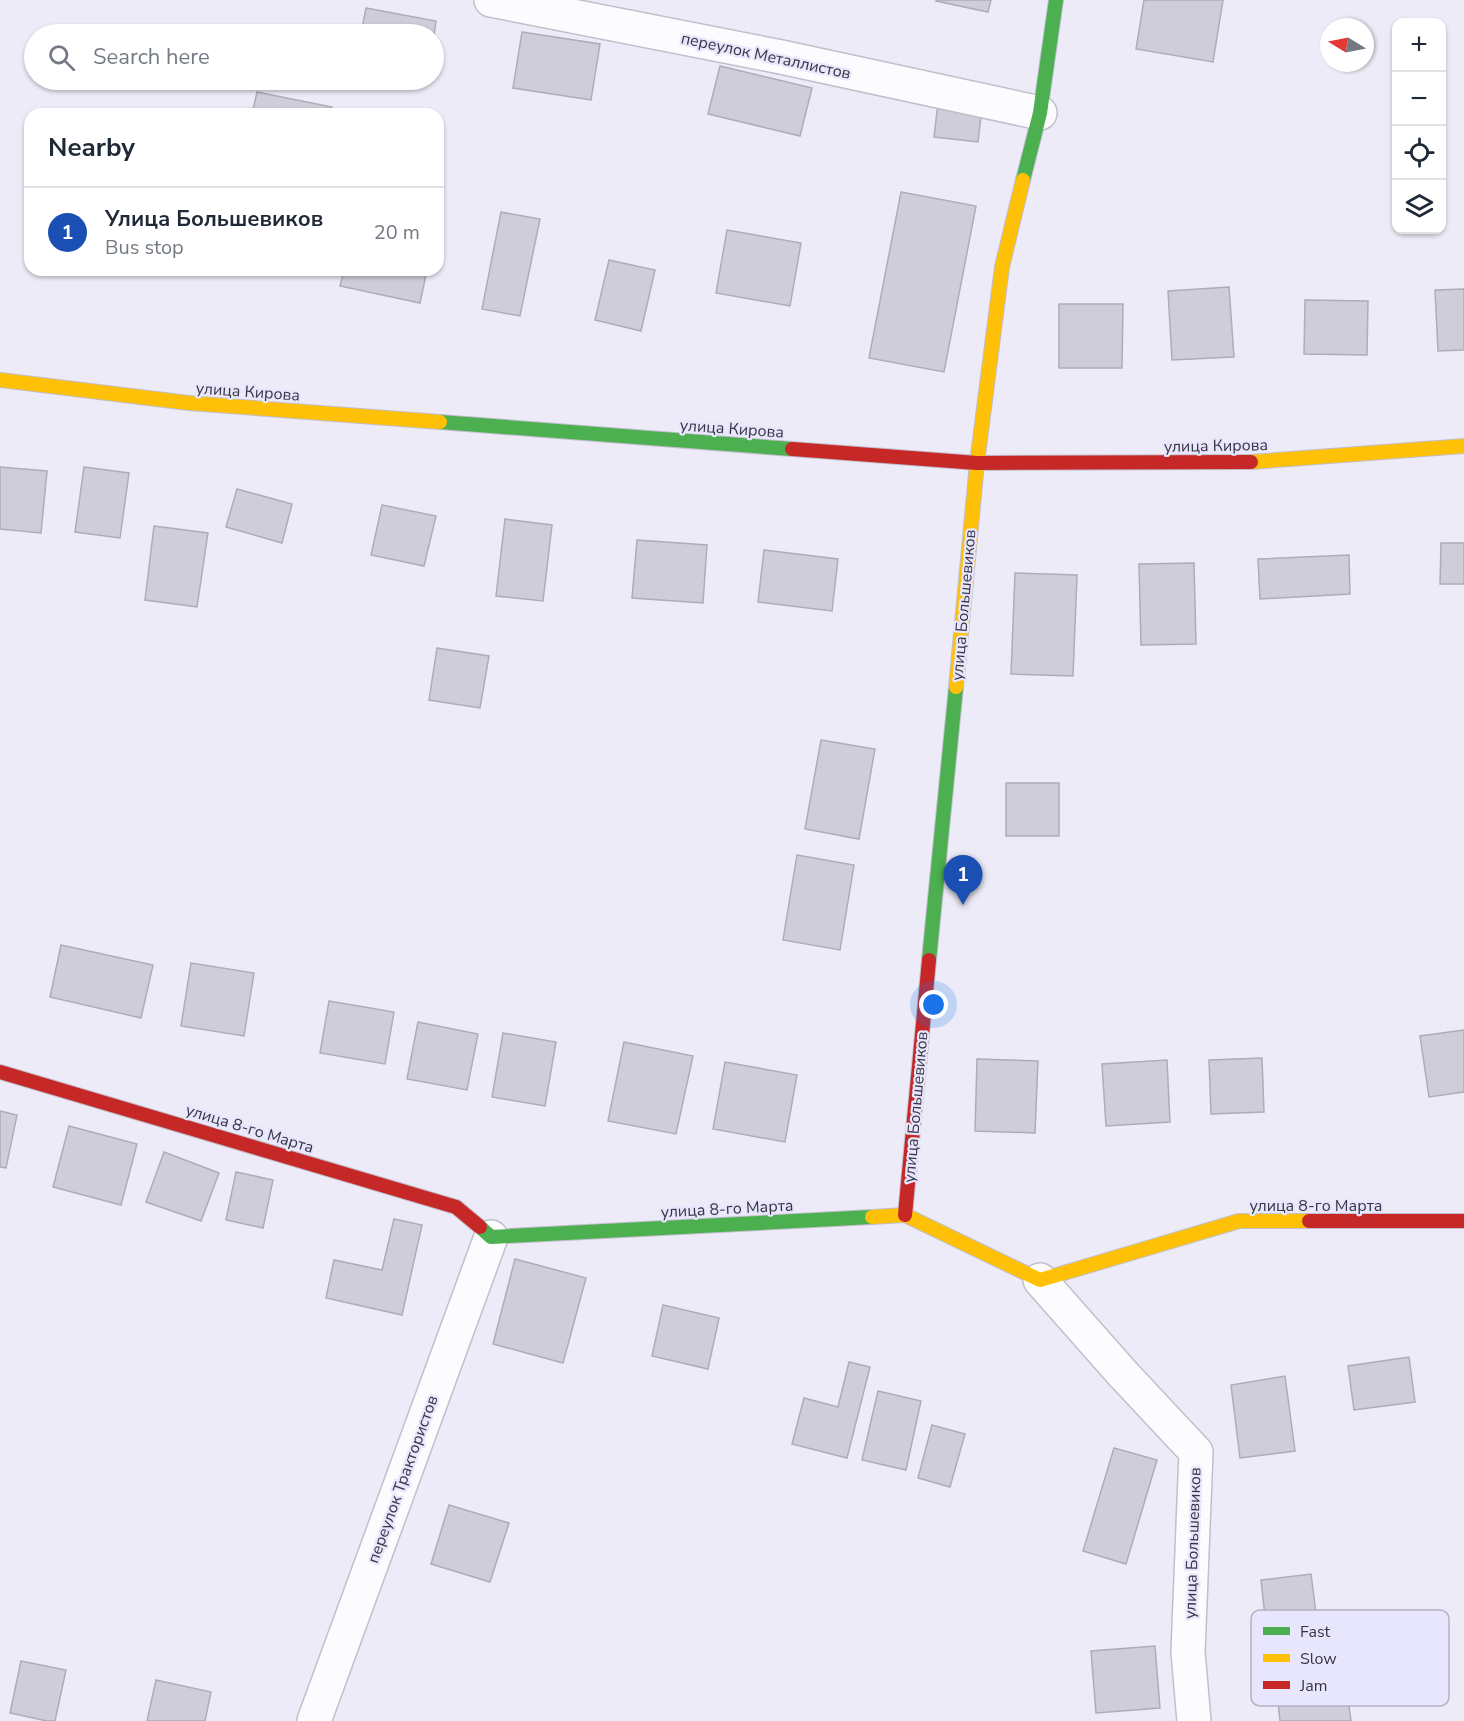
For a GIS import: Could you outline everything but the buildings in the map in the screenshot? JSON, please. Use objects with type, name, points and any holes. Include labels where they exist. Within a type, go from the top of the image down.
[{"type":"street","name":"переулок Металлистов","points":[[491,0],[781,57],[1040,113]]},
{"type":"street","name":"улица Большевиков","points":[[905,1215],[977,463],[1002,267],[1040,113],[1056,0]]},
{"type":"street","name":"улица Кирова","points":[[0,380],[189,403],[977,463],[1261,462],[1464,446]]},
{"type":"street","name":"улица 8-го Марта","points":[[0,1072],[456,1207],[491,1237],[905,1215],[1040,1280],[1239,1221],[1464,1221]]},
{"type":"street","name":"переулок Трактористов","points":[[314,1721],[491,1237]]},
{"type":"street","name":"улица Большевиков","points":[[1040,1280],[1196,1452],[1188,1652],[1194,1721]]},
{"type":"traffic: fast","points":[[1023,180],[1040,113],[1056,0]]},
{"type":"traffic: fast","points":[[440,422],[792,449]]},
{"type":"traffic: fast","points":[[929,960],[956,687]]},
{"type":"traffic: fast","points":[[480,1227],[491,1237],[872,1217]]},
{"type":"traffic: slow","points":[[956,687],[977,463],[1002,267],[1023,180]]},
{"type":"traffic: slow","points":[[0,380],[189,403],[440,422]]},
{"type":"traffic: slow","points":[[1251,462],[1464,446]]},
{"type":"traffic: slow","points":[[872,1217],[905,1215],[1040,1280],[1239,1221],[1309,1221]]},
{"type":"traffic: jam","points":[[792,449],[977,463],[1251,462]]},
{"type":"traffic: jam","points":[[905,1215],[929,960]]},
{"type":"traffic: jam","points":[[0,1072],[456,1207],[480,1227]]},
{"type":"traffic: jam","points":[[1309,1221],[1464,1221]]},
{"type":"place","name":"Улица Большевиков","points":[[963,905]]}]
